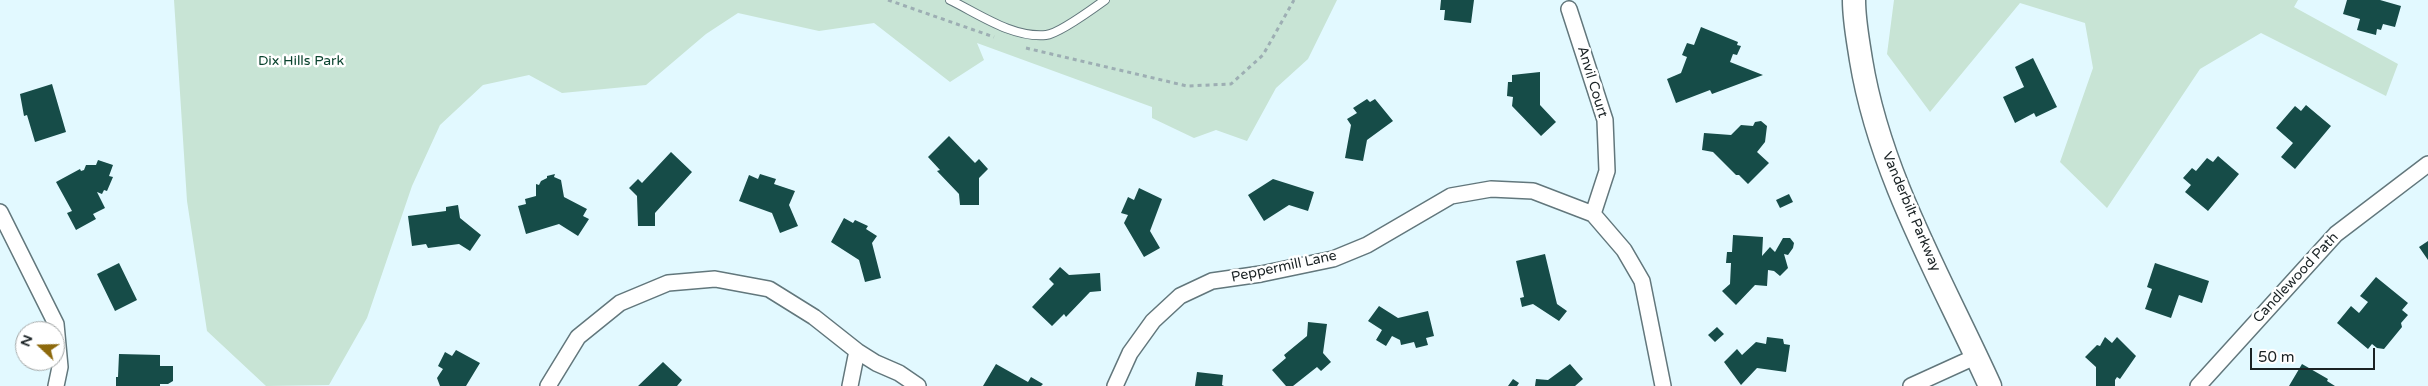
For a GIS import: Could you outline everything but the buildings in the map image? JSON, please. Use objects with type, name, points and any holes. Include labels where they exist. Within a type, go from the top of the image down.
[{"type":"main road","name":"Vanderbilt Parkway","points":[[1854,0],[1854,18],[1867,94],[1891,172],[1990,386]]},
{"type":"street","name":"Anvil Court","points":[[1569,9],[1605,120],[1607,171],[1593,214]]},
{"type":"street","name":"Candlewood Path","points":[[2198,386],[2336,234],[2428,164]]},
{"type":"street","name":"Peppermill Lane","points":[[1115,386],[1130,353],[1153,321],[1180,296],[1212,281],[1332,259],[1367,245],[1452,196],[1491,189],[1533,191],[1593,214],[1624,250],[1642,281],[1663,386]]},
{"type":"street","points":[[0,212],[56,324],[60,367],[56,386]]},
{"type":"street","points":[[548,386],[578,337],[620,303],[668,283],[715,279],[769,289],[814,317],[856,350],[876,363],[899,373],[918,386]]},
{"type":"street","points":[[850,386],[856,350]]},
{"type":"street","points":[[1912,386],[1977,356]]},
{"type":"lane","points":[[950,0],[1014,32],[1048,35],[1083,16],[1105,0]]},
{"type":"path","points":[[888,0],[1000,40]]},
{"type":"path","points":[[1018,46],[1187,86],[1231,84],[1263,55],[1294,0]]},
{"type":"green space","name":"Dix Hills Park","points":[[174,0],[1337,0],[1308,59],[1276,88],[1247,141],[1216,130],[1194,138],[1152,118],[1152,107],[977,43],[984,60],[950,82],[874,23],[819,31],[738,13],[706,34],[646,85],[562,93],[529,75],[483,85],[440,125],[412,186],[367,318],[329,385],[266,386],[207,331],[187,201]]},
{"type":"green space","points":[[1894,0],[2298,0],[2294,7],[2398,64],[2386,96],[2261,33],[2200,69],[2107,208],[2060,162],[2093,68],[2085,23],[2020,3],[1930,112],[1887,54]]}]
